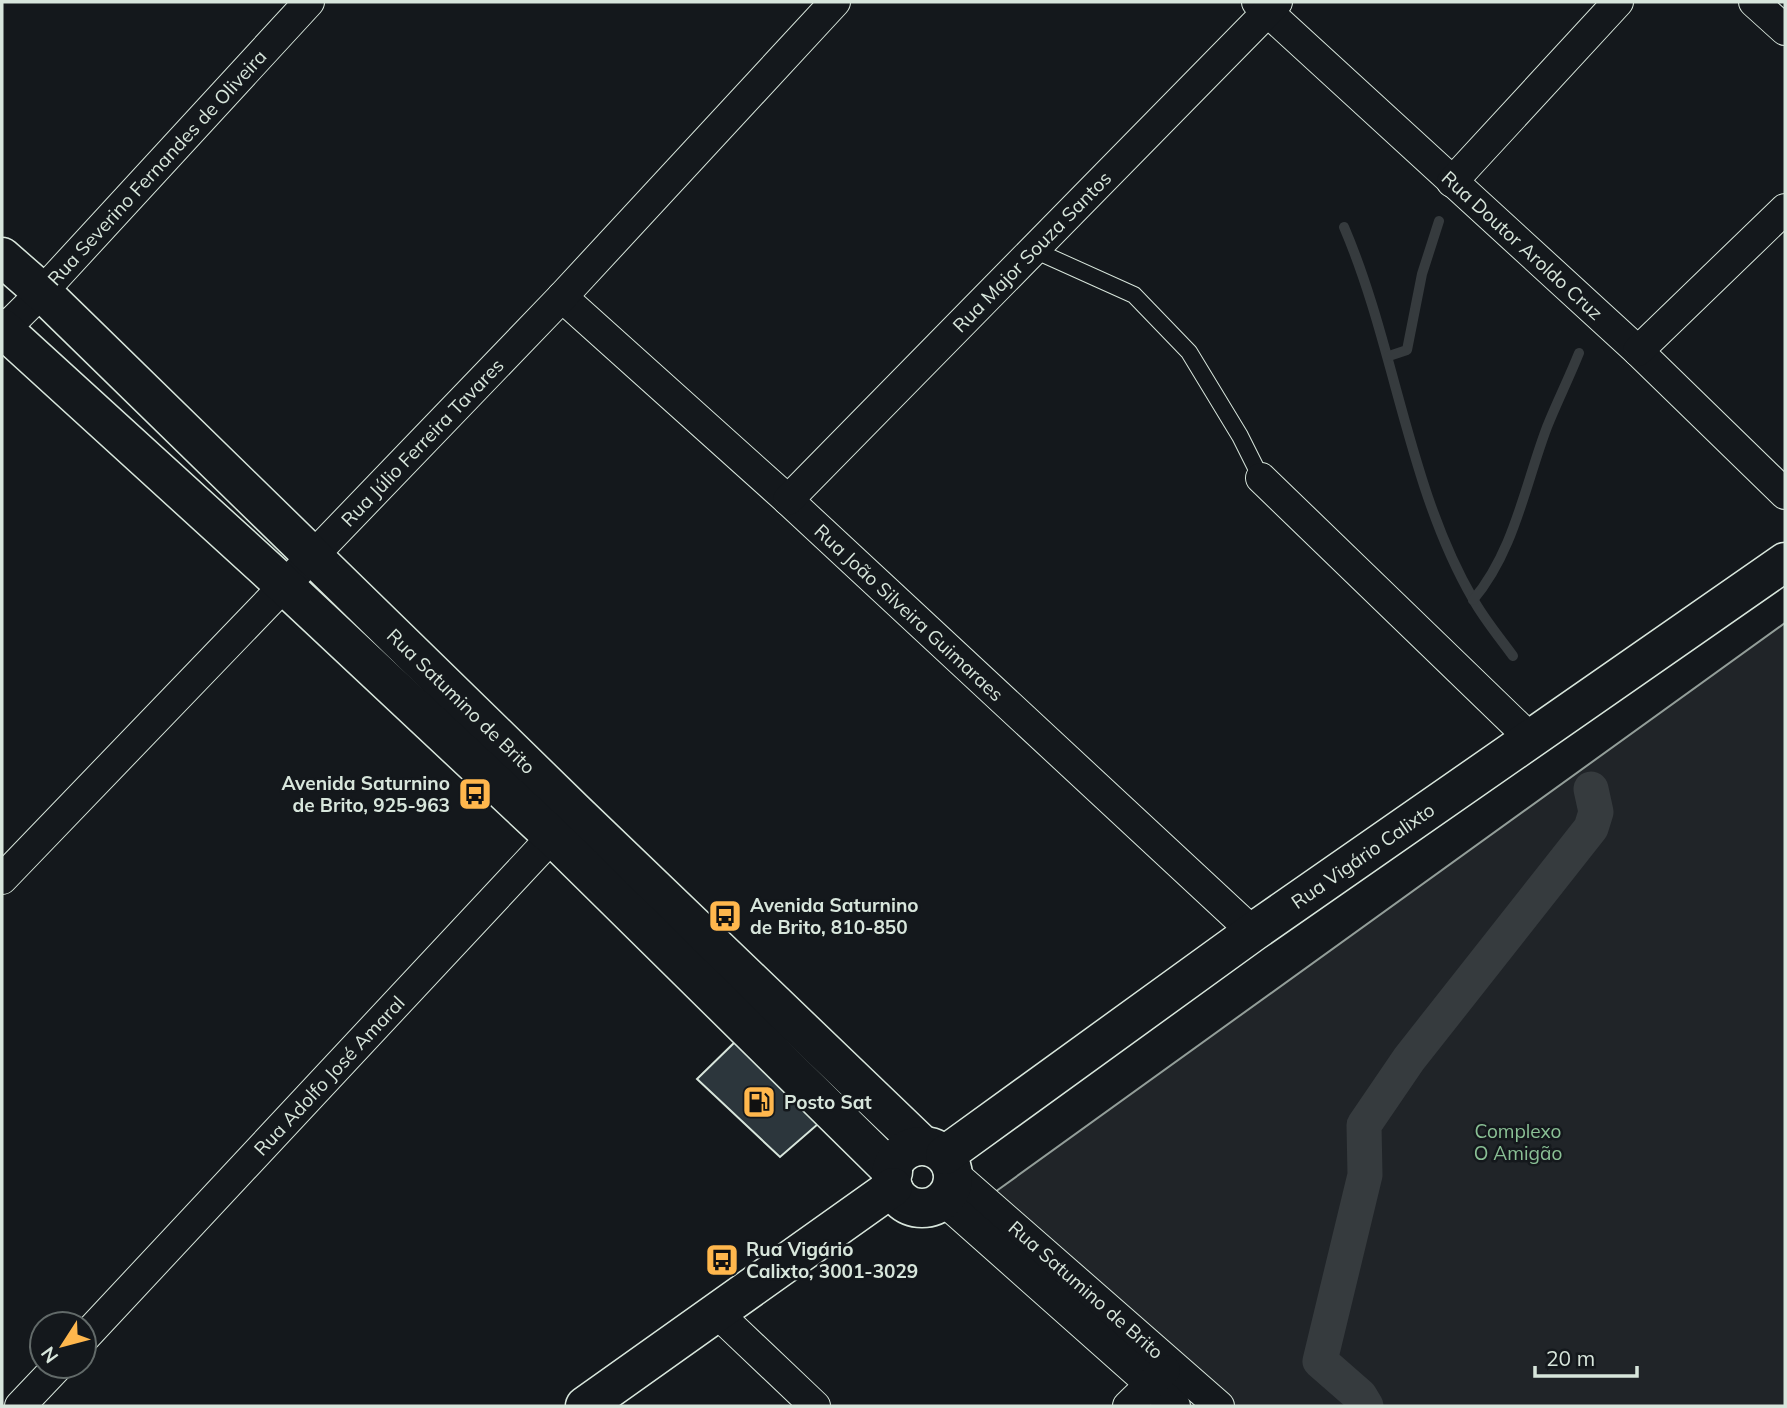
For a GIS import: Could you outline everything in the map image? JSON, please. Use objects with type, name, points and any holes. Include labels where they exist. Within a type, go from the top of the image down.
[{"type":"main road","name":"Rua Satumino de Brito","points":[[2,257],[42,292],[314,555],[564,825],[893,1179],[898,1196],[915,1207],[934,1206],[941,1168],[564,825],[285,586],[2,330]]},
{"type":"main road","name":"Rua Vigário Calixto","points":[[893,1179],[898,1157],[941,1168],[1253,932],[1785,562]]},
{"type":"main road","points":[[585,1406],[893,1179]]},
{"type":"street","name":"Rua Severino Fernandes de Oliveira","points":[[2,330],[42,292],[309,2]]},
{"type":"street","name":"Rua Júlio Ferreira Tavares","points":[[2,879],[562,297],[835,2]]},
{"type":"street","points":[[1451,182],[1618,2]]},
{"type":"street","points":[[1754,2],[1785,30]]},
{"type":"street","name":"Rua Doutor Aroldo Cruz","points":[[1267,5],[1451,182],[1638,351],[1785,494]]},
{"type":"street","name":"Rua Major Souza Santos","points":[[788,500],[1034,250],[1267,5]]},
{"type":"street","points":[[1638,351],[1785,209]]},
{"type":"street","name":"Rua João Silveira Guimaraes","points":[[562,297],[788,500],[1253,932]]},
{"type":"street","points":[[1261,478],[1531,739]]},
{"type":"street","name":"Rua Adolfo José Amaral","points":[[98,1323],[564,825]]},
{"type":"street","name":"Rua Satumino de Brito","points":[[941,1168],[1219,1406]]},
{"type":"street","name":"Rua Satumino de Brito","points":[[941,1168],[1150,1384],[1175,1406]]},
{"type":"street","points":[[716,1312],[815,1406]]},
{"type":"street","points":[[1128,1406],[1172,1363]]},
{"type":"street","points":[[20,1406],[45,1380]]},
{"type":"lane","points":[[1034,250],[1133,295],[1189,352],[1240,436],[1261,478]]},
{"type":"green space","name":"Complexo O Amigão","points":[[1785,623],[1785,1406],[1214,1406],[988,1197]]},
{"type":"building","name":"Posto Sat","points":[[737,1040],[818,1124],[780,1157],[697,1079]]},
{"type":"waterway","points":[[1389,356],[1407,350],[1422,274],[1439,221]]},
{"type":"waterway","points":[[1344,227],[1377,320],[1417,463],[1451,556],[1473,599],[1513,656]]},
{"type":"waterway","points":[[1473,600],[1499,561],[1509,539],[1547,427],[1579,353]]},
{"type":"waterway","points":[[1366,1406],[1360,1396],[1320,1361],[1365,1175],[1364,1125],[1409,1059],[1591,828],[1596,812],[1591,789]]},
{"type":"place","name":"Avenida Saturnino de Brito, 925-963","points":[[475,794]]},
{"type":"place","name":"Avenida Saturnino de Brito, 810-850","points":[[725,916]]},
{"type":"place","name":"Posto Sat","points":[[759,1102]]},
{"type":"place","name":"Rua Vigário Calixto, 3001-3029","points":[[722,1260]]}]
